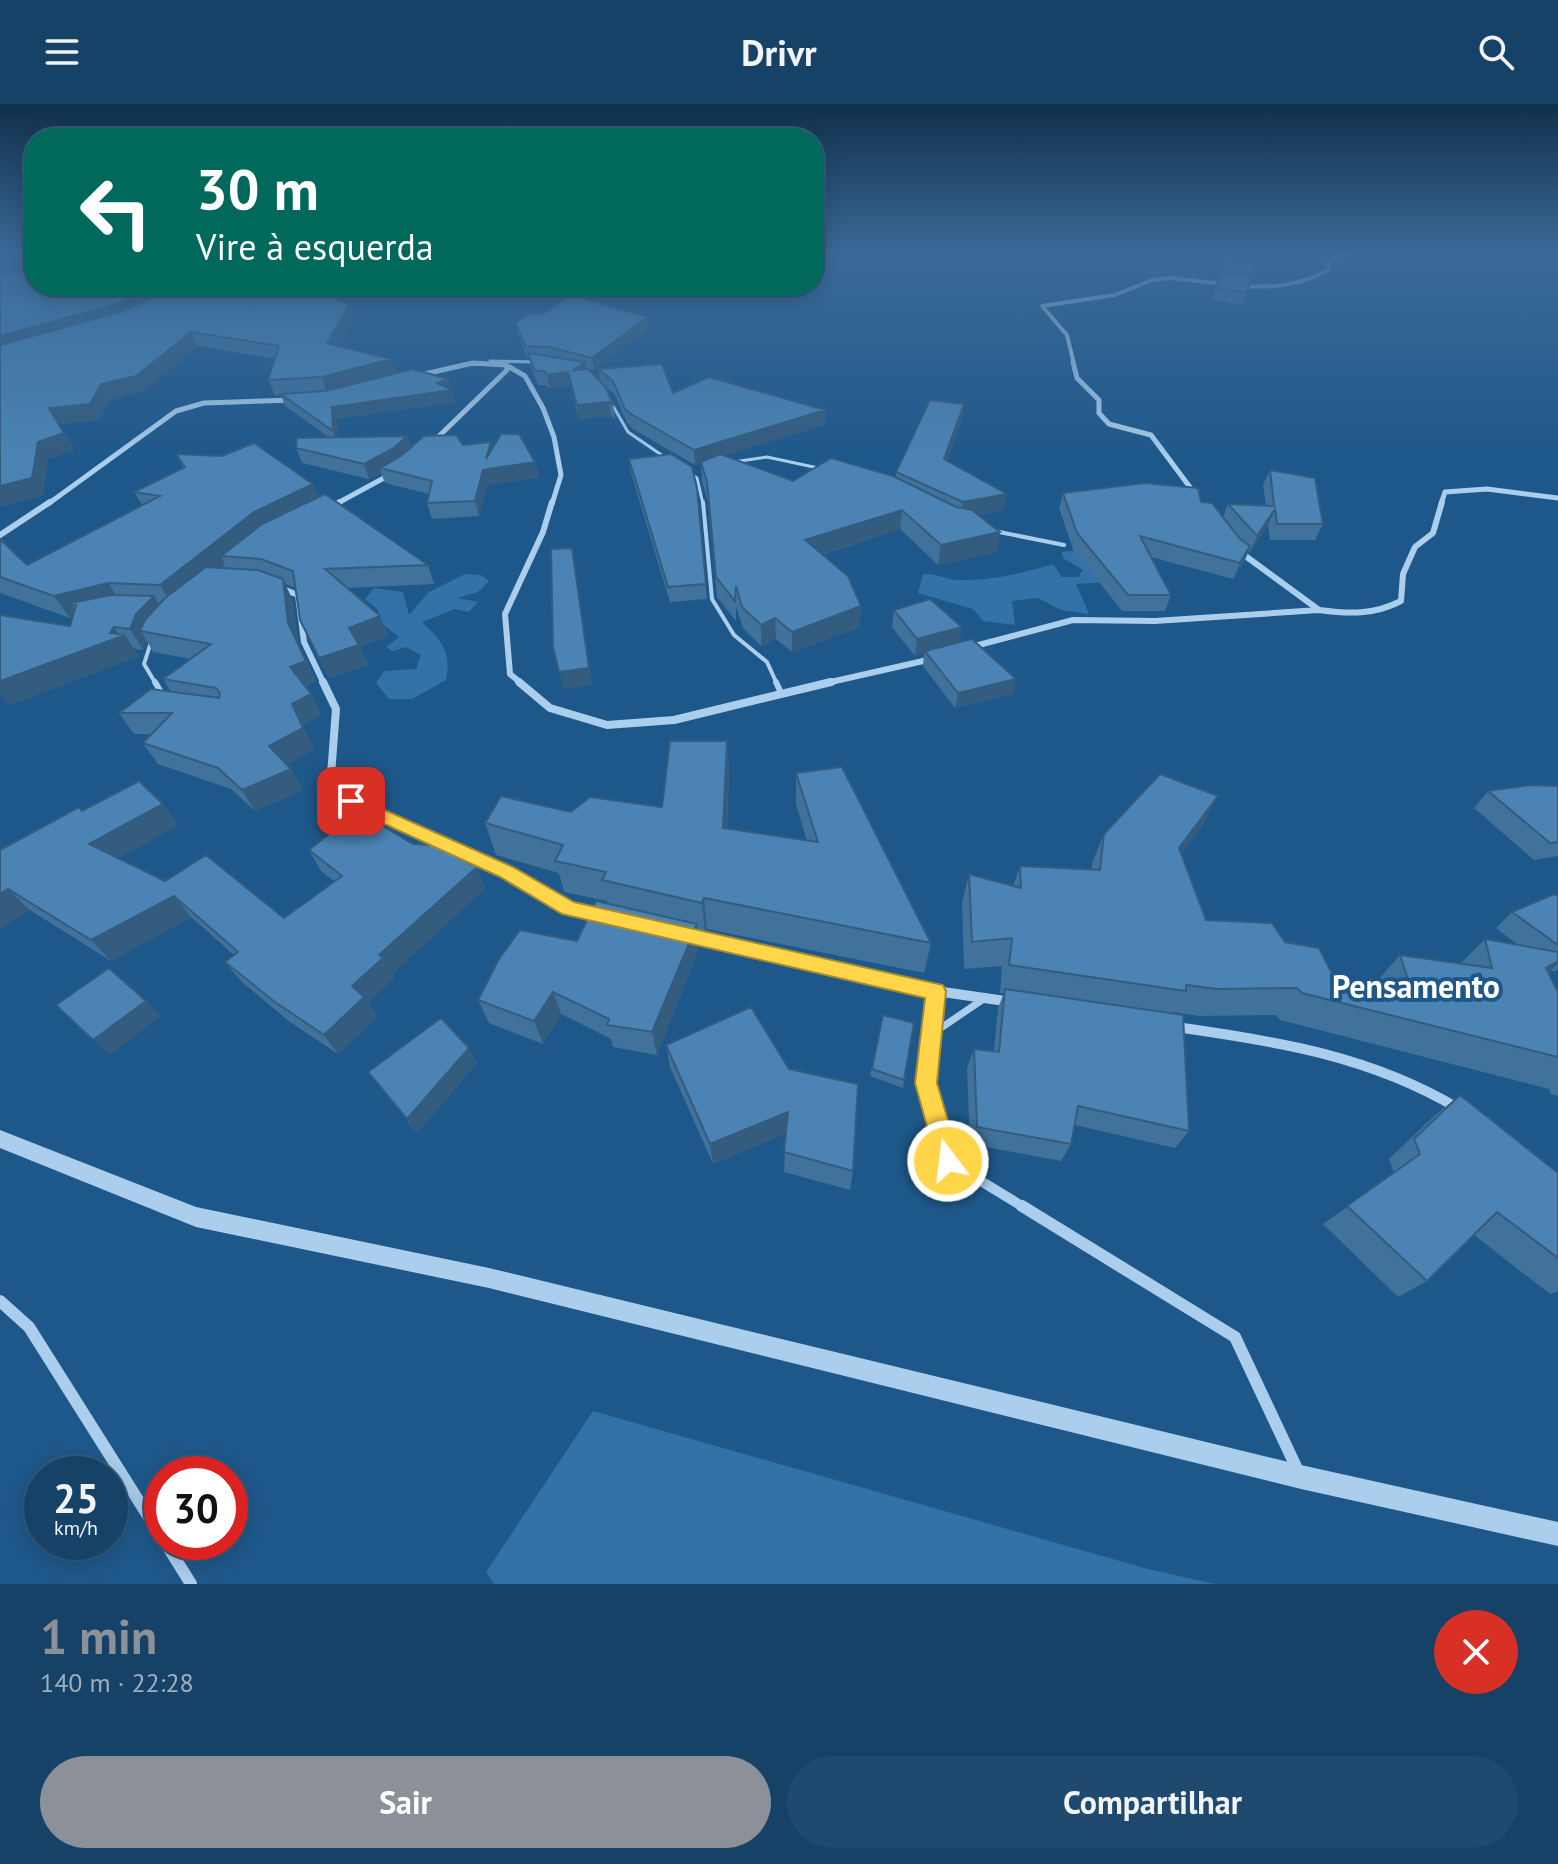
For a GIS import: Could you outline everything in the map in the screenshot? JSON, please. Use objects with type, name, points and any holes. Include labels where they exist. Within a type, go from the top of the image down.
[{"type":"street","points":[[1056,322],[1067,335],[1077,378],[1099,400],[1099,413],[1109,424],[1151,435],[1200,501]]},
{"type":"street","points":[[411,378],[462,362],[490,361],[506,365],[525,376],[543,408],[554,437],[561,475],[543,532],[505,614],[510,674],[550,708],[607,725],[674,720],[904,667],[947,654]]},
{"type":"street","points":[[426,447],[507,370],[506,365]]},
{"type":"street","points":[[0,535],[15,528],[176,411],[204,403],[297,400]]},
{"type":"street","points":[[319,513],[370,488],[402,467]]},
{"type":"street","points":[[962,650],[1073,620],[1155,621],[1319,610],[1353,615],[1382,612],[1401,601],[1403,574],[1415,547],[1433,533],[1445,492],[1488,488],[1558,498]]},
{"type":"street","points":[[1232,542],[1238,551],[1295,589],[1319,610]]},
{"type":"street","points":[[268,584],[298,595],[304,642],[336,709],[331,775],[351,801],[506,872],[569,909],[613,919]]},
{"type":"street","points":[[672,933],[936,991],[1031,1005]]},
{"type":"street","points":[[936,991],[926,1083],[948,1161],[1235,1337],[1301,1477]]},
{"type":"street","points":[[1168,1026],[1275,1042],[1375,1065],[1439,1096],[1463,1112]]},
{"type":"street","points":[[0,1139],[196,1217],[489,1278],[1301,1477],[1558,1534]]},
{"type":"street","points":[[0,1301],[29,1327],[144,1510]]},
{"type":"street","points":[[176,1560],[191,1584]]},
{"type":"lane","points":[[490,361],[550,363]]},
{"type":"lane","points":[[596,385],[611,397],[623,426],[644,445],[671,461]]},
{"type":"lane","points":[[723,467],[749,456],[773,457],[828,470]]},
{"type":"lane","points":[[684,470],[697,478],[703,500],[712,599],[734,635],[767,662],[781,693]]},
{"type":"lane","points":[[697,478],[710,472]]},
{"type":"lane","points":[[986,529],[1064,545]]},
{"type":"lane","points":[[161,630],[153,638],[144,664],[168,705]]},
{"type":"lane","points":[[931,1035],[985,998]]},
{"type":"shaded area","points":[[1078,550],[1109,582],[1076,584],[1089,614],[1061,610],[1038,598],[1012,601],[1015,625],[983,621],[973,609],[918,593],[923,574],[955,580],[984,579],[1053,564],[1062,577],[1078,577],[1083,570],[1063,558],[1062,552]]},
{"type":"shaded area","points":[[465,574],[481,575],[489,581],[478,592],[457,598],[478,602],[469,612],[455,609],[422,622],[435,635],[446,654],[446,680],[412,699],[389,699],[376,683],[384,671],[416,669],[421,655],[406,647],[393,651],[386,647],[399,637],[377,620],[378,610],[365,599],[374,588],[403,592],[409,615],[429,592]]},
{"type":"shaded area","points":[[593,1411],[1148,1569],[1215,1584],[494,1584],[486,1572]]},
{"type":"building","points":[[0,322],[51,322],[0,336]]},
{"type":"building","points":[[83,322],[339,322],[327,343],[391,359],[322,377],[268,380],[279,346],[191,332],[136,376],[101,384],[90,404],[49,408],[64,433],[38,442],[32,478],[0,486],[0,345]]},
{"type":"building","points":[[641,322],[592,358],[549,347],[525,346],[516,323]]},
{"type":"building","points":[[528,353],[585,362],[574,370],[588,369],[605,386],[613,404],[577,405],[568,372],[547,375],[545,371],[535,371]]},
{"type":"building","points":[[662,364],[673,393],[709,377],[825,410],[694,450],[625,409],[613,381],[598,369]]},
{"type":"building","points":[[413,369],[448,379],[437,383],[452,390],[332,407],[333,431],[281,394],[325,391]]},
{"type":"building","points":[[930,400],[964,404],[944,459],[1007,494],[963,502],[896,472]]},
{"type":"building","points":[[501,434],[519,434],[535,462],[483,470],[475,501],[427,503],[432,481],[380,468],[401,456],[424,436],[456,435],[463,445],[491,442],[486,459]]},
{"type":"building","points":[[407,436],[394,448],[364,464],[296,448],[297,438]]},
{"type":"building","points":[[254,443],[313,484],[254,512],[160,585],[108,583],[54,596],[0,577],[0,539],[27,565],[160,496],[134,492],[185,467],[176,454],[222,456]]},
{"type":"building","points":[[671,454],[692,467],[697,488],[706,584],[668,587],[629,459]]},
{"type":"building","points":[[720,454],[793,481],[831,458],[893,476],[956,507],[972,510],[1000,532],[941,545],[902,510],[805,540],[848,576],[861,606],[792,632],[775,618],[761,625],[742,607],[736,586],[735,601],[716,577],[707,482],[701,462]]},
{"type":"building","points":[[1270,470],[1315,478],[1323,524],[1277,524],[1275,509],[1257,536],[1228,504],[1274,506]]},
{"type":"building","points":[[1144,483],[1198,488],[1201,502],[1212,503],[1240,539],[1250,546],[1240,563],[1140,536],[1171,595],[1128,595],[1077,533],[1063,493]]},
{"type":"building","points":[[325,494],[428,565],[325,569],[380,616],[349,628],[359,645],[319,658],[300,620],[293,571],[261,559],[221,556],[262,524]]},
{"type":"building","points":[[572,548],[589,668],[559,672],[553,647],[551,549]]},
{"type":"building","points":[[206,567],[258,570],[283,579],[288,623],[306,661],[290,667],[311,694],[292,704],[303,728],[269,746],[291,769],[242,790],[218,768],[143,743],[172,713],[119,713],[151,689],[219,698],[216,688],[163,679],[211,644],[140,631],[145,620],[165,598]]},
{"type":"building","points":[[111,595],[154,596],[136,614],[130,629],[114,627],[110,633],[125,635],[0,681],[0,615],[70,626],[76,605],[71,603]]},
{"type":"building","points":[[930,599],[962,627],[917,639],[894,610]]},
{"type":"building","points":[[972,639],[1016,679],[958,693],[925,651]]},
{"type":"building","points":[[670,741],[727,741],[723,828],[818,842],[796,773],[842,767],[931,943],[704,898],[702,903],[602,880],[606,872],[555,861],[563,845],[485,823],[501,796],[571,812],[590,797],[662,807]]},
{"type":"building","points":[[1160,774],[1218,796],[1179,848],[1206,920],[1272,923],[1285,942],[1319,948],[1340,989],[1410,985],[1400,955],[1492,968],[1485,939],[1558,952],[1558,961],[1546,968],[1558,992],[1558,1057],[1302,993],[1297,988],[1217,989],[1186,985],[1186,991],[1009,965],[1012,938],[972,942],[969,874],[1021,888],[1020,866],[1100,870],[1104,834]]},
{"type":"building","points":[[139,781],[163,804],[89,844],[165,881],[206,855],[284,918],[342,876],[309,850],[358,811],[413,844],[434,845],[477,867],[379,955],[383,958],[352,986],[364,997],[324,1035],[275,1002],[225,962],[238,952],[174,896],[91,940],[8,889],[0,894],[0,850],[79,807],[82,811]]},
{"type":"building","points":[[1532,785],[1558,786],[1558,842],[1550,843],[1488,791]]},
{"type":"building","points":[[1554,894],[1558,896],[1558,945],[1512,912]]},
{"type":"building","points":[[596,901],[697,924],[652,1032],[607,1025],[609,1019],[553,992],[534,1021],[478,1000],[499,959],[520,930],[577,941]]},
{"type":"building","points":[[109,968],[146,1001],[93,1040],[56,1005]]},
{"type":"building","points":[[1005,989],[1183,1015],[1189,1131],[1078,1106],[1071,1144],[977,1127],[974,1049],[999,1052]]},
{"type":"building","points":[[751,1007],[789,1069],[858,1084],[853,1171],[784,1152],[788,1112],[710,1144],[666,1045]]},
{"type":"building","points":[[883,1015],[914,1023],[904,1080],[872,1069]]},
{"type":"building","points":[[441,1018],[469,1048],[407,1119],[368,1072]]},
{"type":"building","points":[[1460,1095],[1558,1173],[1558,1258],[1497,1212],[1427,1281],[1347,1206],[1420,1154],[1414,1139]]},
{"type":"district","name":"Pensamento","points":[[1416,987]]},
{"type":"route","points":[[351,801],[506,872],[569,909],[789,961],[936,991],[926,1083],[948,1161]]}]
